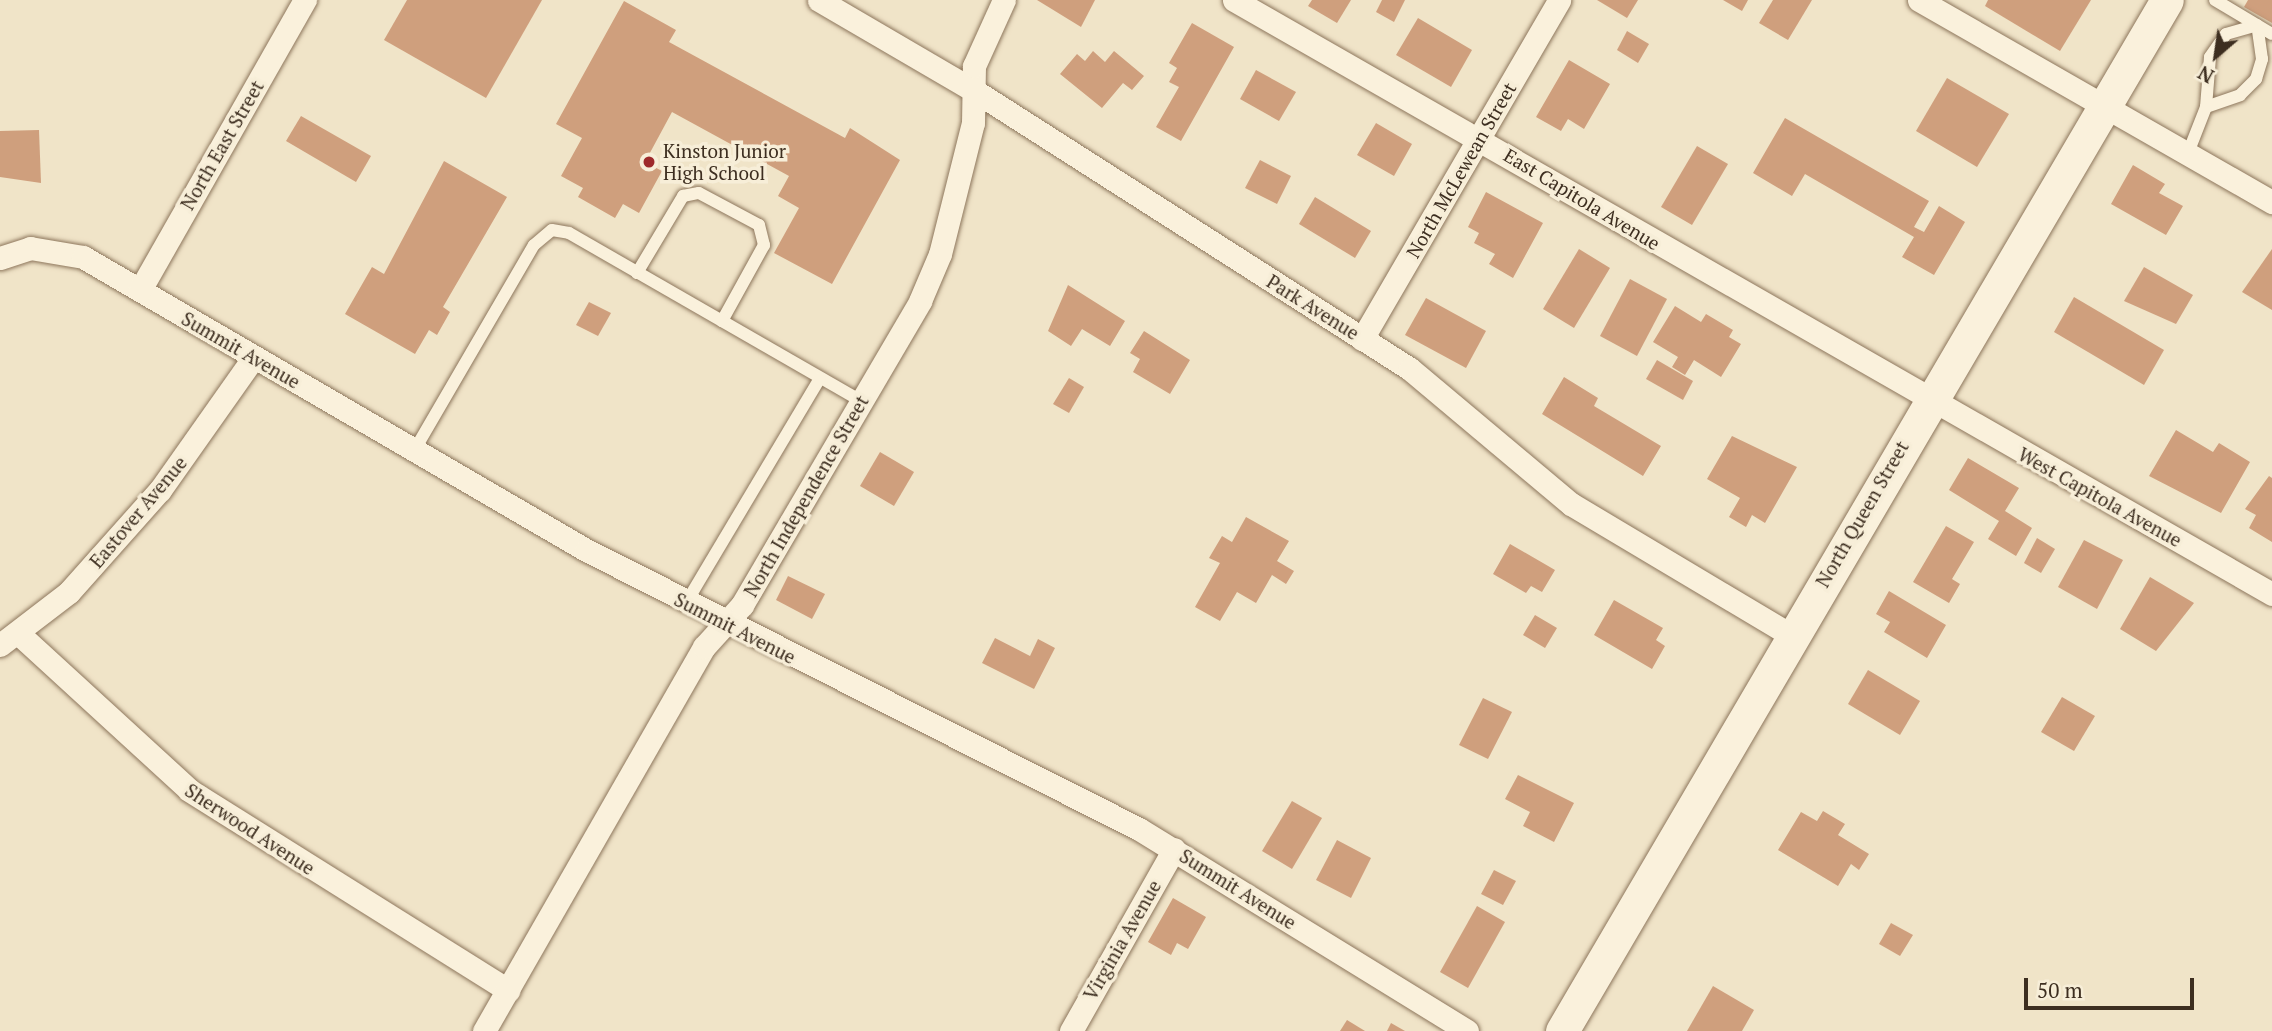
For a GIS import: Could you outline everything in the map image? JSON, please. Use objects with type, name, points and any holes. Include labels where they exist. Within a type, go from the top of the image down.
[{"type":"main road","name":"North Queen Street","points":[[1562,1031],[1928,400],[2167,0]]},
{"type":"street","name":"North East Street","points":[[139,290],[305,0]]},
{"type":"street","name":"Park Avenue","points":[[819,0],[975,91],[1410,369],[1579,510],[1791,635]]},
{"type":"street","name":"North Independence Street","points":[[484,1031],[704,647],[725,624],[861,401],[940,254],[975,91],[974,66],[1004,0]]},
{"type":"street","name":"East Capitola Avenue","points":[[1234,0],[1480,138],[1928,400]]},
{"type":"street","name":"North McLewean Street","points":[[1362,339],[1559,0]]},
{"type":"street","points":[[1919,0],[2272,202]]},
{"type":"street","name":"Summit Avenue","points":[[0,258],[30,248],[58,249],[139,290],[414,451],[686,603],[1174,849],[1467,1031]]},
{"type":"street","name":"Eastover Avenue","points":[[10,640],[69,592],[160,490],[253,358]]},
{"type":"street","name":"West Capitola Avenue","points":[[1928,400],[2272,594]]},
{"type":"street","name":"Sherwood Avenue","points":[[10,640],[189,790],[508,990]]},
{"type":"street","name":"Virginia Avenue","points":[[1071,1031],[1174,849]]},
{"type":"lane","points":[[2215,0],[2272,34]]},
{"type":"lane","points":[[2206,107],[2240,96],[2256,79],[2262,59],[2257,26]]},
{"type":"lane","points":[[2188,153],[2206,107],[2210,57],[2226,34],[2257,26]]},
{"type":"lane","points":[[637,272],[683,196],[699,193],[759,225],[764,245],[722,321]]},
{"type":"lane","points":[[414,451],[541,236],[569,233],[861,401]]},
{"type":"lane","points":[[686,603],[820,378]]},
{"type":"building","points":[[407,0],[542,0],[486,98],[384,40]]},
{"type":"building","points":[[1037,0],[1095,0],[1081,27]]},
{"type":"building","points":[[1312,0],[1351,0],[1337,23],[1308,6]]},
{"type":"building","points":[[1382,0],[1405,0],[1394,22],[1376,12]]},
{"type":"building","points":[[1597,0],[1638,0],[1627,18]]},
{"type":"building","points":[[1723,0],[1748,0],[1742,11]]},
{"type":"building","points":[[1773,0],[1812,0],[1788,40],[1759,23]]},
{"type":"building","points":[[1988,0],[2091,0],[2060,51],[1985,6]]},
{"type":"building","points":[[2248,0],[2272,0],[2272,23],[2244,7]]},
{"type":"building","points":[[624,1],[676,30],[669,42],[845,138],[850,128],[900,160],[832,284],[774,253],[799,208],[778,196],[789,176],[672,112],[645,162],[662,171],[639,213],[623,204],[615,218],[578,197],[583,188],[561,176],[582,138],[556,124]]},
{"type":"building","points":[[1418,18],[1472,50],[1451,87],[1396,55]]},
{"type":"building","points":[[1192,23],[1234,47],[1181,141],[1156,127],[1179,87],[1169,82],[1177,68],[1169,63]]},
{"type":"building","points":[[1627,31],[1649,44],[1638,63],[1617,50]]},
{"type":"building","points":[[1093,51],[1105,62],[1114,51],[1144,76],[1132,90],[1123,83],[1102,108],[1060,74],[1077,54],[1085,61]]},
{"type":"building","points":[[1569,60],[1610,84],[1584,129],[1568,119],[1561,131],[1536,117]]},
{"type":"building","points":[[1256,70],[1296,92],[1279,121],[1240,99]]},
{"type":"building","points":[[1947,78],[2009,114],[1977,167],[1916,131]]},
{"type":"building","points":[[301,116],[371,156],[356,182],[286,141]]},
{"type":"building","points":[[1785,118],[1929,201],[1914,227],[1924,232],[1939,206],[1965,222],[1934,275],[1902,257],[1914,237],[1805,174],[1792,196],[1753,173]]},
{"type":"building","points":[[1376,123],[1412,144],[1394,176],[1357,155]]},
{"type":"building","points":[[39,130],[41,183],[0,177],[0,131]]},
{"type":"building","points":[[1697,146],[1728,164],[1692,225],[1661,207]]},
{"type":"building","points":[[1260,160],[1291,176],[1277,204],[1245,188]]},
{"type":"building","points":[[444,161],[507,197],[443,307],[450,312],[437,335],[429,330],[415,354],[345,314],[372,267],[384,274]]},
{"type":"building","points":[[2133,165],[2165,184],[2159,193],[2183,206],[2166,235],[2111,204]]},
{"type":"building","points":[[1486,192],[1543,223],[1513,278],[1489,264],[1495,254],[1474,243],[1479,233],[1468,227]]},
{"type":"building","points":[[1315,197],[1371,231],[1355,258],[1299,224]]},
{"type":"building","points":[[1579,249],[1610,268],[1574,328],[1543,309]]},
{"type":"building","points":[[2272,249],[2272,310],[2242,292]]},
{"type":"building","points":[[2144,267],[2193,295],[2176,324],[2124,301]]},
{"type":"building","points":[[1630,279],[1667,299],[1637,356],[1600,336]]},
{"type":"building","points":[[1068,285],[1125,321],[1110,346],[1082,329],[1071,346],[1048,331]]},
{"type":"building","points":[[2074,297],[2164,350],[2144,385],[2054,332]]},
{"type":"building","points":[[1426,298],[1486,331],[1466,368],[1405,335]]},
{"type":"building","points":[[589,302],[611,313],[598,336],[576,325]]},
{"type":"building","points":[[1675,306],[1701,322],[1706,314],[1733,330],[1729,337],[1741,344],[1721,377],[1694,360],[1685,375],[1672,367],[1678,357],[1653,342]]},
{"type":"building","points":[[1144,331],[1190,360],[1170,394],[1133,372],[1140,359],[1130,353]]},
{"type":"building","points":[[1657,360],[1693,381],[1683,400],[1646,379]]},
{"type":"building","points":[[1564,377],[1598,398],[1594,406],[1661,446],[1643,476],[1542,414]]},
{"type":"building","points":[[1069,378],[1084,387],[1069,413],[1053,404]]},
{"type":"building","points":[[2176,430],[2213,452],[2219,443],[2250,462],[2221,513],[2149,476]]},
{"type":"building","points":[[1732,436],[1797,467],[1765,523],[1752,515],[1746,527],[1729,517],[1740,498],[1707,479]]},
{"type":"building","points":[[880,452],[914,472],[894,506],[860,486]]},
{"type":"building","points":[[1968,458],[2019,488],[2005,511],[2032,528],[2016,556],[1988,539],[1999,521],[1949,490]]},
{"type":"building","points":[[2269,476],[2272,478],[2272,542],[2249,528],[2256,515],[2245,509]]},
{"type":"building","points":[[1246,517],[1289,541],[1277,561],[1294,571],[1286,584],[1272,575],[1256,603],[1237,592],[1220,621],[1195,607],[1220,563],[1209,558],[1222,536],[1232,542]]},
{"type":"building","points":[[1946,526],[1974,542],[1952,579],[1960,584],[1949,603],[1913,582]]},
{"type":"building","points":[[2037,538],[2055,549],[2041,573],[2024,563]]},
{"type":"building","points":[[2084,540],[2123,560],[2097,609],[2058,587]]},
{"type":"building","points":[[1510,544],[1555,570],[1542,592],[1531,586],[1526,593],[1493,574]]},
{"type":"building","points":[[788,576],[825,594],[812,619],[776,600]]},
{"type":"building","points":[[2150,577],[2194,603],[2156,651],[2120,629]]},
{"type":"building","points":[[1889,591],[1946,625],[1927,658],[1884,632],[1890,622],[1876,614]]},
{"type":"building","points":[[1614,600],[1663,628],[1656,640],[1665,646],[1652,669],[1594,635]]},
{"type":"building","points":[[1535,615],[1557,628],[1545,648],[1523,635]]},
{"type":"building","points":[[995,638],[1030,656],[1038,639],[1055,648],[1034,689],[982,663]]},
{"type":"building","points":[[1868,670],[1920,701],[1900,735],[1848,704]]},
{"type":"building","points":[[2062,697],[2095,716],[2074,751],[2041,732]]},
{"type":"building","points":[[1483,698],[1512,712],[1488,759],[1459,745]]},
{"type":"building","points":[[1518,775],[1574,803],[1554,842],[1523,826],[1530,812],[1505,799]]},
{"type":"building","points":[[1292,801],[1322,818],[1292,869],[1262,851]]},
{"type":"building","points":[[1823,811],[1845,824],[1838,835],[1869,854],[1859,870],[1851,864],[1838,886],[1778,850],[1801,812],[1817,821]]},
{"type":"building","points":[[1337,840],[1371,858],[1351,898],[1316,880]]},
{"type":"building","points":[[1494,870],[1516,881],[1503,905],[1481,894]]},
{"type":"building","points":[[1173,898],[1206,917],[1188,949],[1177,943],[1171,955],[1148,942]]},
{"type":"building","points":[[1477,906],[1505,922],[1468,988],[1440,972]]},
{"type":"building","points":[[1891,923],[1913,935],[1900,956],[1879,944]]},
{"type":"building","points":[[1713,986],[1754,1010],[1742,1031],[1687,1031]]},
{"type":"building","points":[[1347,1020],[1365,1031],[1340,1031]]},
{"type":"building","points":[[1391,1023],[1405,1031],[1387,1031]]},
{"type":"place","name":"Kinston Junior High School","points":[[649,162]]}]
